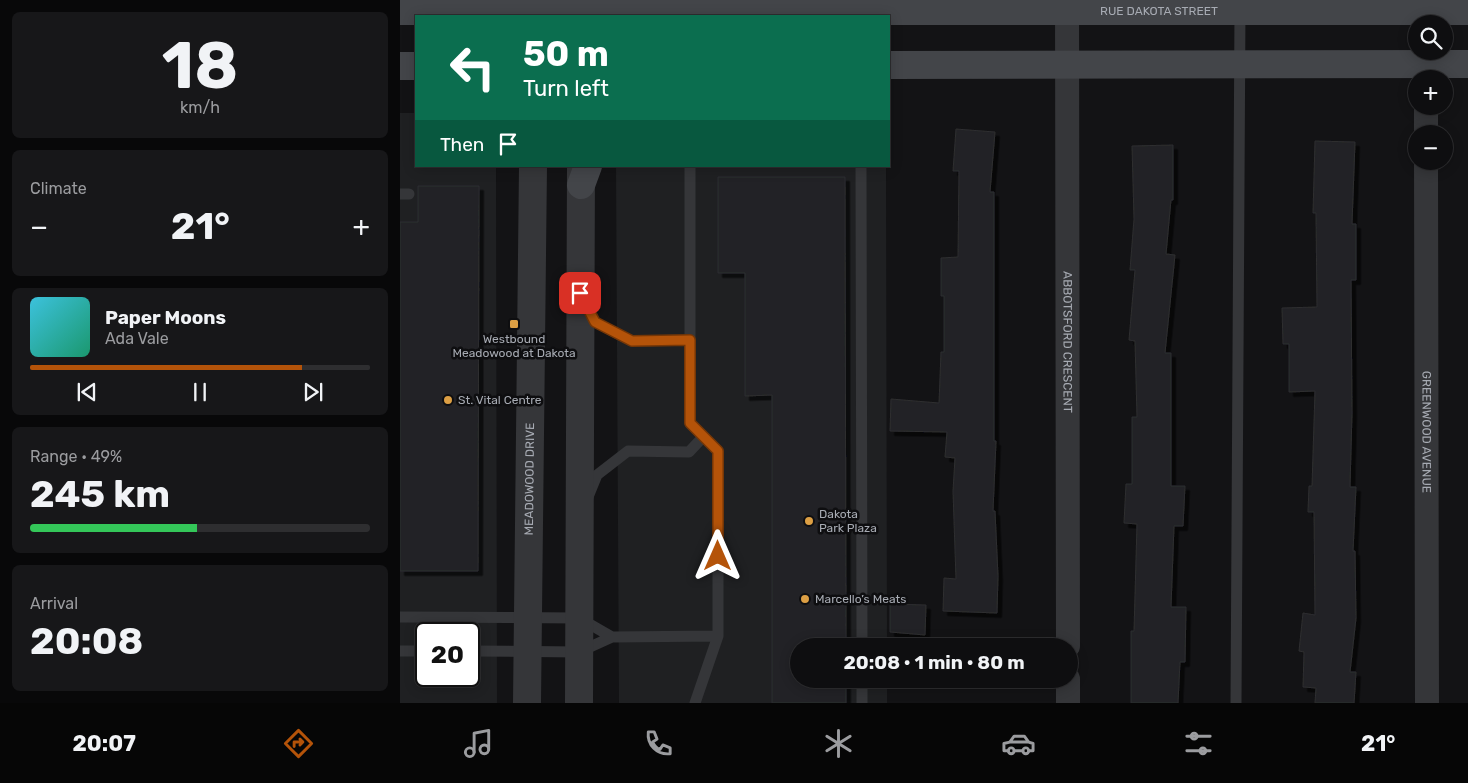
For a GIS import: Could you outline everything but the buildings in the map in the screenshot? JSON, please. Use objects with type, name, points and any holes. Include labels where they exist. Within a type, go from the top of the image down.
[{"type":"main road","name":"RUE DAKOTA STREET","points":[[400,11],[701,6],[1067,5],[1240,6],[1426,12],[1468,11]]},
{"type":"main road","points":[[895,69],[1067,65],[1468,64]]},
{"type":"main road","points":[[400,66],[415,66]]},
{"type":"street","name":"ABBOTSFORD CRESCENT","points":[[1067,5],[1068,638]]},
{"type":"street","name":"MEADOWOOD DRIVE","points":[[527,703],[526,617],[533,167]]},
{"type":"street","name":"GREENWOOD AVENUE","points":[[1426,170],[1427,703]]},
{"type":"street","points":[[579,703],[580,293],[583,172]]},
{"type":"street","points":[[1068,688],[1068,703]]},
{"type":"lane","points":[[1236,703],[1240,6]]},
{"type":"lane","points":[[690,167],[690,423],[718,451],[718,636],[695,703]]},
{"type":"lane","points":[[861,167],[862,638]]},
{"type":"lane","points":[[580,293],[595,322],[632,341],[690,340]]},
{"type":"lane","points":[[580,514],[597,474],[628,451],[689,452],[703,437]]},
{"type":"lane","points":[[400,616],[579,618],[612,637]]},
{"type":"lane","points":[[480,651],[579,652],[612,637],[718,636]]},
{"type":"lane","points":[[400,651],[415,651]]},
{"type":"lane","points":[[862,688],[862,703]]},
{"type":"shaded area","name":"St. Vital Centre","points":[[400,113],[415,113],[415,167],[496,167],[497,703],[400,703]]},
{"type":"shaded area","points":[[616,167],[886,167],[887,638],[790,638],[790,688],[887,688],[887,703],[619,703]]},
{"type":"place","name":"Westbound Meadowood at Dakota","points":[[514,324]]},
{"type":"place","name":"St. Vital Centre","points":[[448,400]]},
{"type":"place","name":"Dakota Park Plaza","points":[[809,521]]},
{"type":"place","name":"Marcello’s Meats","points":[[805,599]]},
{"type":"route","points":[[580,293],[595,322],[632,341],[690,340],[690,423],[718,451],[718,556]]}]
